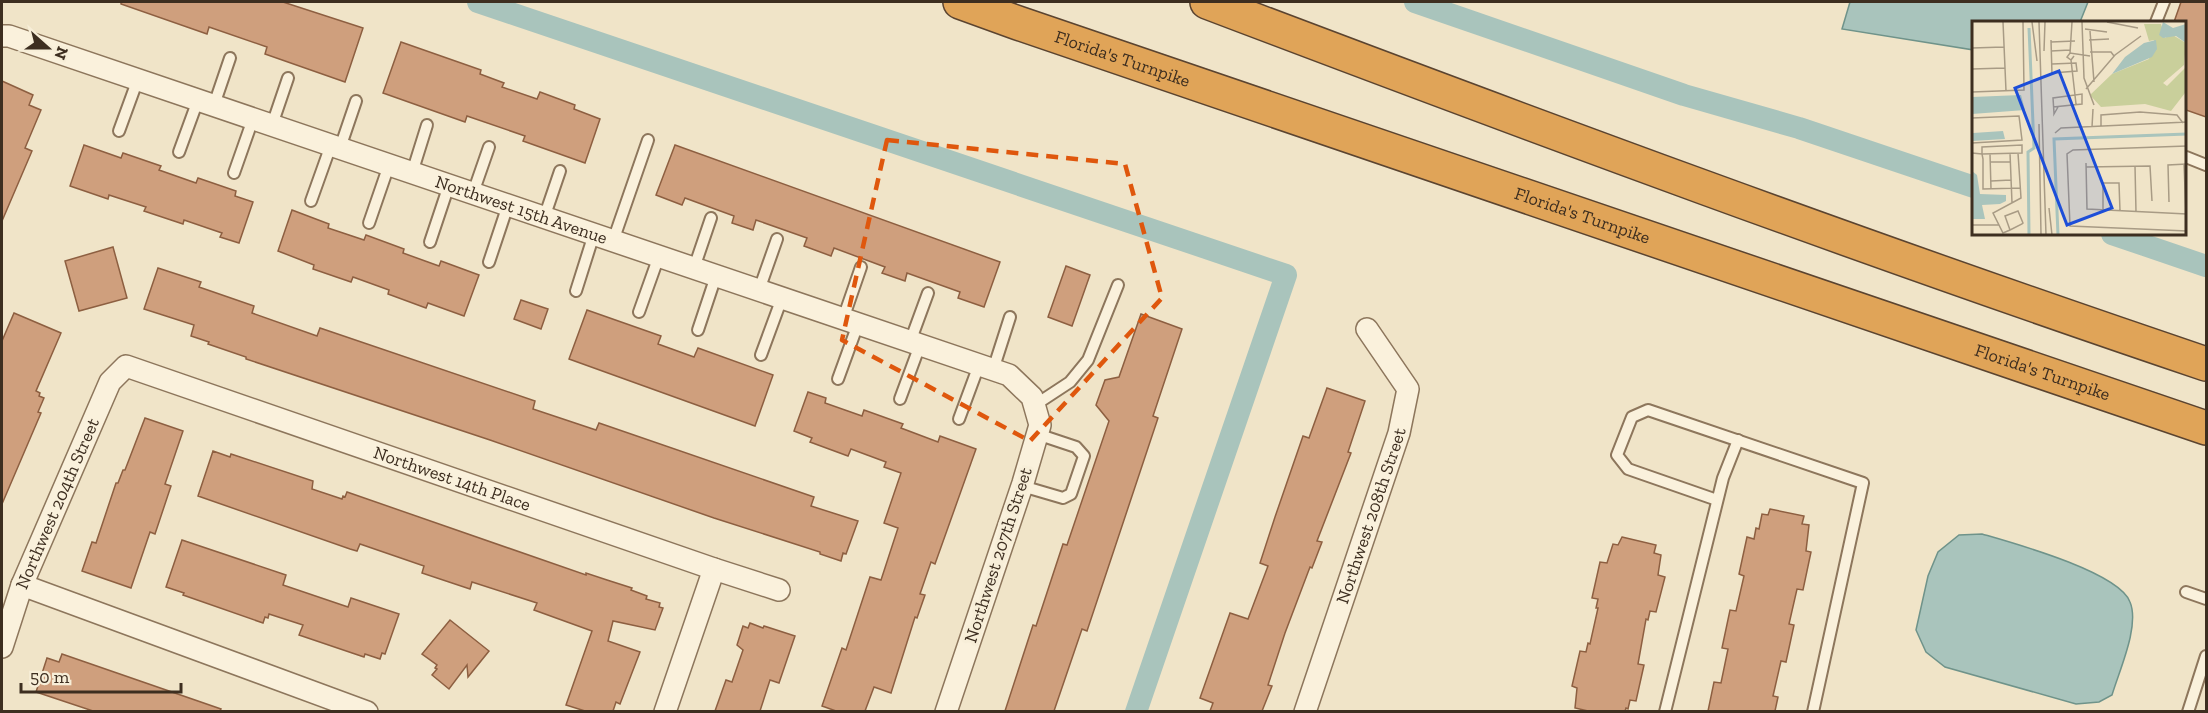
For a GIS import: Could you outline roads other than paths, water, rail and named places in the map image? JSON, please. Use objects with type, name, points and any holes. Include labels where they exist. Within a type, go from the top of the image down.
[{"type":"highway","points":[[939,2],[1018,23]]},
{"type":"highway","name":"Florida's Turnpike","points":[[960,2],[2206,428]]},
{"type":"highway","points":[[1207,2],[1788,219],[2206,364]]},
{"type":"street","name":"Northwest 15th Avenue","points":[[2,36],[9,36],[1009,375],[1034,401]]},
{"type":"street","name":"Northwest 208th Street","points":[[1305,711],[1399,433],[1408,389],[1367,329]]},
{"type":"street","name":"Northwest 14th Place","points":[[126,366],[714,570],[779,590]]},
{"type":"street","name":"Northwest 204th Street","points":[[2,647],[22,585],[110,382],[126,366]]},
{"type":"street","name":"Northwest 207th Street","points":[[946,711],[1022,486],[1040,424],[1034,401]]},
{"type":"street","points":[[665,711],[714,570]]},
{"type":"street","points":[[22,585],[367,711]]},
{"type":"lane","points":[[2156,21],[2163,2]]},
{"type":"lane","points":[[179,152],[230,58]]},
{"type":"lane","points":[[234,173],[288,78]]},
{"type":"lane","points":[[119,131],[138,80]]},
{"type":"lane","points":[[311,201],[356,101]]},
{"type":"lane","points":[[412,173],[427,125]]},
{"type":"lane","points":[[576,291],[604,238],[648,140]]},
{"type":"lane","points":[[473,193],[489,147]]},
{"type":"lane","points":[[2187,157],[2206,165]]},
{"type":"lane","points":[[369,223],[389,165]]},
{"type":"lane","points":[[544,218],[560,171]]},
{"type":"lane","points":[[430,242],[449,185]]},
{"type":"lane","points":[[489,262],[508,205]]},
{"type":"lane","points":[[694,268],[711,218]]},
{"type":"lane","points":[[759,290],[777,239]]},
{"type":"lane","points":[[639,312],[659,256]]},
{"type":"lane","points":[[838,379],[861,267]]},
{"type":"lane","points":[[698,330],[716,276]]},
{"type":"lane","points":[[1034,401],[1070,382],[1088,360],[1118,285]]},
{"type":"lane","points":[[900,399],[928,293]]},
{"type":"lane","points":[[761,355],[782,298]]},
{"type":"lane","points":[[959,419],[1010,317]]},
{"type":"lane","points":[[1717,500],[1628,469],[1617,455],[1632,417],[1648,410],[1863,483],[1813,711]]},
{"type":"lane","points":[[1022,486],[1063,498],[1071,494],[1084,456],[1076,447],[1037,434]]},
{"type":"lane","points":[[1665,711],[1717,500],[1738,440]]},
{"type":"lane","points":[[2186,592],[2206,599]]},
{"type":"lane","points":[[2188,711],[2206,656]]},
{"type":"water","points":[[1850,2],[2088,2],[2080,21],[1972,21],[1972,50],[1842,29]]},
{"type":"water","points":[[1982,534],[2064,560],[2107,580],[2122,591],[2130,602],[2132,612],[2131,636],[2112,695],[2099,702],[2076,704],[1945,667],[1926,652],[1916,630],[1928,576],[1938,552],[1959,535]]},
{"type":"waterway","points":[[478,2],[1286,275],[1136,712]]},
{"type":"waterway","points":[[1415,2],[1684,95],[1799,128],[1972,186]]},
{"type":"waterway","points":[[2118,236],[2206,266]]}]
